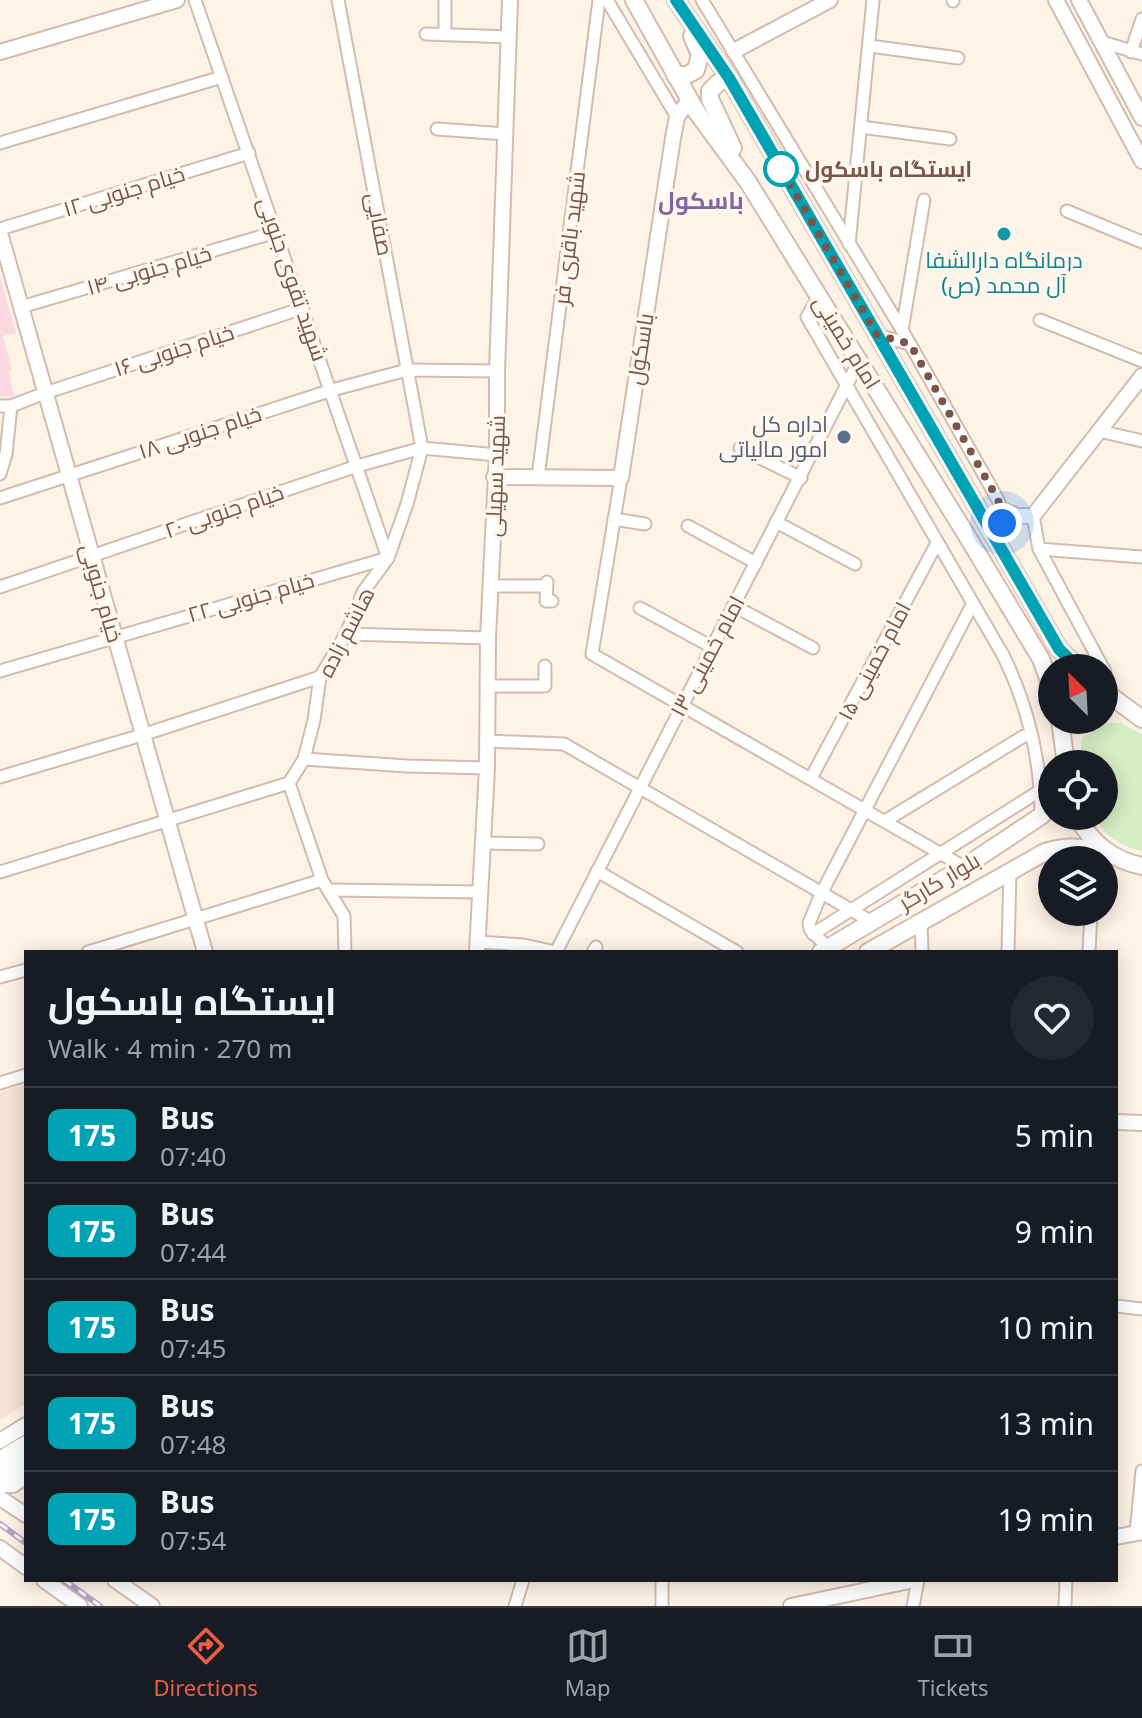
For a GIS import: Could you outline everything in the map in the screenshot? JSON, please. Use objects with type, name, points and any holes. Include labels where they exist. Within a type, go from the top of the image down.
[{"type":"main road","name":"امام خمینی","points":[[634,0],[689,100],[748,182],[1038,654]]},
{"type":"main road","name":"امام خمینی","points":[[678,5],[729,78],[1064,654]]},
{"type":"main road","points":[[675,75],[687,75],[696,70],[700,55],[678,5]]},
{"type":"main road","points":[[729,78],[710,91],[710,99],[748,182]]},
{"type":"main road","points":[[1118,701],[1142,719]]},
{"type":"main road","name":"بلوار کارگر","points":[[825,950],[964,867],[1038,816]]},
{"type":"main road","points":[[1085,830],[1142,874]]},
{"type":"main road","name":"بلوار کارگر","points":[[871,950],[1045,852],[1061,847],[1088,847],[1127,861]]},
{"type":"main road","points":[[983,854],[1000,850],[1011,856],[1004,874]]},
{"type":"main road","points":[[0,1460],[24,1445]]},
{"type":"main road","points":[[4,1482],[24,1463]]},
{"type":"street","points":[[0,52],[177,0]]},
{"type":"street","name":"شهید تقوی جنوبی","points":[[195,0],[388,558]]},
{"type":"street","name":"صفایی","points":[[338,0],[422,448]]},
{"type":"street","points":[[445,0],[445,34]]},
{"type":"street","name":"شهید سهیلی","points":[[477,947],[487,768],[488,638],[497,455],[510,0]]},
{"type":"street","name":"شهید باقری فر","points":[[538,477],[599,0]]},
{"type":"street","points":[[607,0],[677,117]]},
{"type":"street","points":[[702,0],[902,330],[1002,510],[998,542]]},
{"type":"street","points":[[734,51],[830,0]]},
{"type":"street","points":[[849,245],[873,0]]},
{"type":"street","points":[[1056,0],[1142,161]]},
{"type":"street","points":[[1079,0],[1142,118]]},
{"type":"street","points":[[1102,42],[1137,53],[1142,19]]},
{"type":"street","points":[[426,34],[510,37]]},
{"type":"street","points":[[870,46],[958,58]]},
{"type":"street","points":[[0,143],[222,77]]},
{"type":"street","name":"باسکول","points":[[621,478],[677,117],[689,100]]},
{"type":"street","points":[[861,127],[950,139]]},
{"type":"street","points":[[437,129],[506,134]]},
{"type":"street","name":"خیام جنوبی ۱۲","points":[[0,231],[249,153]]},
{"type":"street","points":[[902,330],[924,200]]},
{"type":"street","points":[[1067,211],[1142,242]]},
{"type":"street","name":"خیام جنوبی","points":[[0,231],[3,252],[204,950]]},
{"type":"street","name":"خیام جنوبی ۱۴","points":[[21,307],[276,232]]},
{"type":"street","points":[[819,296],[807,317],[1003,655],[1018,687],[1032,732],[1038,771]]},
{"type":"street","name":"خیام جنوبی ۱۶","points":[[5,406],[303,308]]},
{"type":"street","points":[[1040,320],[1142,361]]},
{"type":"street","points":[[877,335],[910,344]]},
{"type":"street","name":"امام خمینی ۱۳","points":[[556,950],[859,361]]},
{"type":"street","name":"خیام جنوبی ۱۸","points":[[0,498],[332,390],[407,370],[497,371]]},
{"type":"street","points":[[1096,654],[1039,549],[1033,516],[1142,376]]},
{"type":"street","points":[[0,474],[6,454],[5,406]]},
{"type":"street","points":[[1099,431],[1142,441]]},
{"type":"street","points":[[422,448],[497,455]]},
{"type":"street","name":"خیام جنوبی ۲۰","points":[[0,587],[357,466],[422,448]]},
{"type":"street","name":"هاشم زاده","points":[[289,783],[304,759],[320,677],[346,634],[363,592],[388,558],[422,448]]},
{"type":"street","points":[[740,448],[801,478]]},
{"type":"street","points":[[494,477],[621,478],[592,654],[964,867]]},
{"type":"street","points":[[1002,510],[1017,516],[1033,516]]},
{"type":"street","points":[[614,519],[645,524]]},
{"type":"street","points":[[776,522],[855,564]]},
{"type":"street","points":[[688,526],[756,563]]},
{"type":"street","name":"امام خمینی ۱۵","points":[[811,778],[937,543]]},
{"type":"street","points":[[1039,549],[1142,557]]},
{"type":"street","name":"خیام جنوبی ۲۲","points":[[0,671],[388,558]]},
{"type":"street","points":[[492,586],[547,584],[546,601],[552,601]]},
{"type":"street","points":[[825,950],[809,923],[822,892],[972,605]]},
{"type":"street","points":[[734,606],[813,648]]},
{"type":"street","points":[[640,608],[712,647]]},
{"type":"street","points":[[346,634],[488,638]]},
{"type":"street","points":[[488,686],[545,686],[545,666]]},
{"type":"street","points":[[0,777],[320,677]]},
{"type":"street","points":[[885,821],[1024,736]]},
{"type":"street","points":[[487,741],[564,744],[872,922]]},
{"type":"street","points":[[304,759],[487,768]]},
{"type":"street","points":[[0,872],[289,783],[325,885],[344,916],[345,950]]},
{"type":"street","points":[[813,934],[1038,792]]},
{"type":"street","points":[[483,843],[538,844]]},
{"type":"street","points":[[597,871],[734,950]]},
{"type":"street","points":[[1004,874],[1008,950]]},
{"type":"street","points":[[94,950],[195,917],[325,885],[481,892]]},
{"type":"street","points":[[921,920],[922,950]]},
{"type":"street","points":[[1089,950],[1090,926]]},
{"type":"street","points":[[477,947],[524,948]]},
{"type":"street","points":[[0,977],[24,971]]},
{"type":"street","points":[[0,1083],[24,1076]]},
{"type":"street","points":[[1118,1122],[1142,1123]]},
{"type":"street","points":[[1118,1306],[1142,1309]]},
{"type":"street","points":[[0,1441],[24,1426]]},
{"type":"street","points":[[1118,1537],[1139,1532],[1142,1471]]},
{"type":"street","points":[[4,1482],[24,1477]]},
{"type":"street","points":[[0,1498],[24,1514]]},
{"type":"street","points":[[0,1548],[24,1567]]},
{"type":"street","points":[[0,1563],[24,1568]]},
{"type":"street","points":[[47,1582],[80,1606]]},
{"type":"street","points":[[118,1582],[152,1606]]},
{"type":"street","points":[[515,1606],[522,1582]]},
{"type":"street","points":[[662,1582],[662,1606]]},
{"type":"street","points":[[791,1606],[906,1582]]},
{"type":"street","points":[[913,1606],[916,1582]]},
{"type":"street","points":[[1065,1606],[1066,1582]]},
{"type":"shaded area","points":[[0,277],[16,333],[3,336],[12,370],[9,371],[14,397],[0,396]]},
{"type":"shaded area","points":[[24,1085],[24,1405],[0,1420],[0,1092]]},
{"type":"green space","points":[[1118,723],[1142,734],[1142,851],[1127,847],[1104,830],[1118,830],[1118,750],[1081,750],[1082,738],[1088,734],[1118,734]]},
{"type":"railway","points":[[0,1524],[24,1542]]},
{"type":"railway","points":[[67,1582],[100,1606]]},
{"type":"bus line","name":"175","points":[[676,0],[729,78],[1064,654]]},
{"type":"place","name":"ایستگاه باسکول","points":[[781,169]]},
{"type":"place","name":"درمانگاه دارالشفا آل محمد (ص)","points":[[1004,234]]},
{"type":"place","name":"اداره کل امور مالیاتی","points":[[844,437]]},
{"type":"district","name":"باسکول","points":[[701,201]]},
{"type":"route","points":[[781,169],[775,158],[877,335],[910,344],[997,498],[1002,510],[1002,523]]}]
